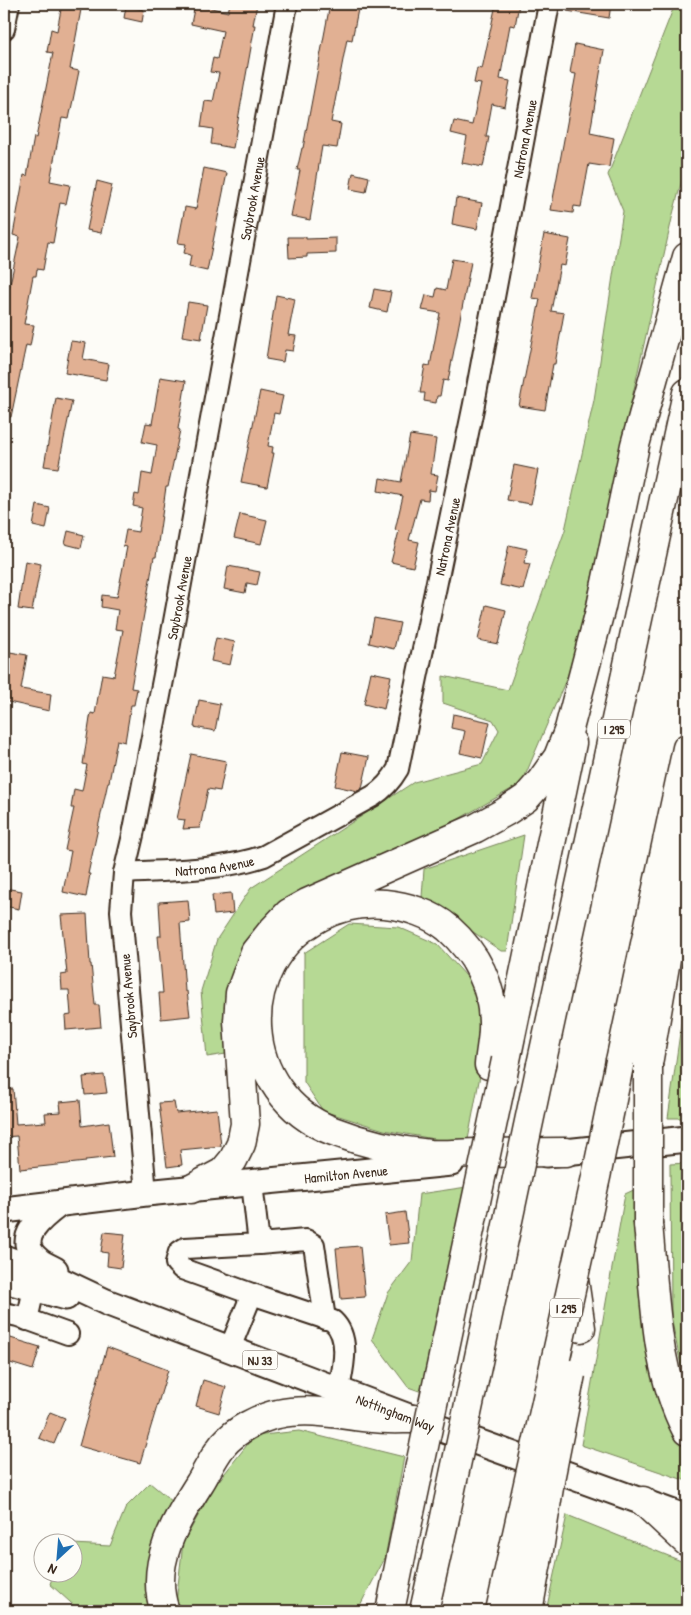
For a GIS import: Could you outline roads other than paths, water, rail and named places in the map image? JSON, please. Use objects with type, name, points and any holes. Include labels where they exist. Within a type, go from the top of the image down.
[{"type":"highway","points":[[191,1189],[223,1172],[233,1160],[241,1144],[245,1124],[238,1021],[240,993],[255,952],[271,932],[289,913],[476,828],[505,812],[526,798],[558,757],[569,729],[601,606],[635,445],[687,257]]},
{"type":"highway","name":"I 295","points":[[424,1611],[687,393]]},
{"type":"highway","points":[[390,1611],[469,1234],[498,1063],[567,770],[592,638]]},
{"type":"highway","points":[[500,1611],[524,1559],[550,1475],[581,1328],[573,1276],[596,1177],[687,748]]},
{"type":"highway","points":[[687,838],[648,1064],[648,1224],[658,1328],[664,1369],[674,1402],[687,1432]]},
{"type":"highway","points":[[498,1063],[492,1003],[487,983],[476,960],[462,940],[425,914],[399,905],[375,903],[352,905],[330,912],[310,922],[294,935],[279,952],[268,970],[260,993],[256,1015],[257,1037],[262,1058],[270,1076],[284,1097],[298,1111],[319,1125],[366,1142],[432,1154],[566,1152]]},
{"type":"highway","points":[[165,1611],[161,1587],[162,1564],[168,1540],[177,1520],[223,1446],[239,1431],[258,1420],[297,1411],[375,1419],[414,1418]]},
{"type":"highway","points":[[643,1501],[687,1542]]},
{"type":"highway","points":[[524,1559],[528,1611]]},
{"type":"highway","points":[[376,1611],[398,1578]]},
{"type":"main road","name":"Hamilton Avenue","points":[[4,1210],[146,1193],[687,1139]]},
{"type":"main road","points":[[60,1204],[39,1219],[32,1229],[28,1238],[29,1249],[37,1260],[68,1277],[106,1302]]},
{"type":"main road","name":"Nottingham Way","points":[[4,1258],[53,1277],[106,1302],[687,1518]]},
{"type":"main road","name":"Nottingham Way","points":[[4,1280],[57,1296],[106,1302]]},
{"type":"street","points":[[4,29],[8,4]]},
{"type":"street","name":"Saybrook Avenue","points":[[146,1193],[121,911],[124,873],[169,649],[287,4]]},
{"type":"street","name":"Natrona Avenue","points":[[124,873],[223,866],[264,856],[378,793],[391,780],[398,769],[474,404],[548,4]]},
{"type":"street","points":[[252,1183],[259,1244]]},
{"type":"street","points":[[325,1319],[314,1245],[306,1240],[185,1248],[178,1252],[176,1263],[182,1269],[252,1294],[325,1319],[333,1321],[340,1328],[345,1354],[339,1390]]},
{"type":"street","points":[[27,1320],[34,1289]]},
{"type":"street","points":[[230,1348],[252,1294]]},
{"type":"street","points":[[4,1313],[68,1334]]}]
